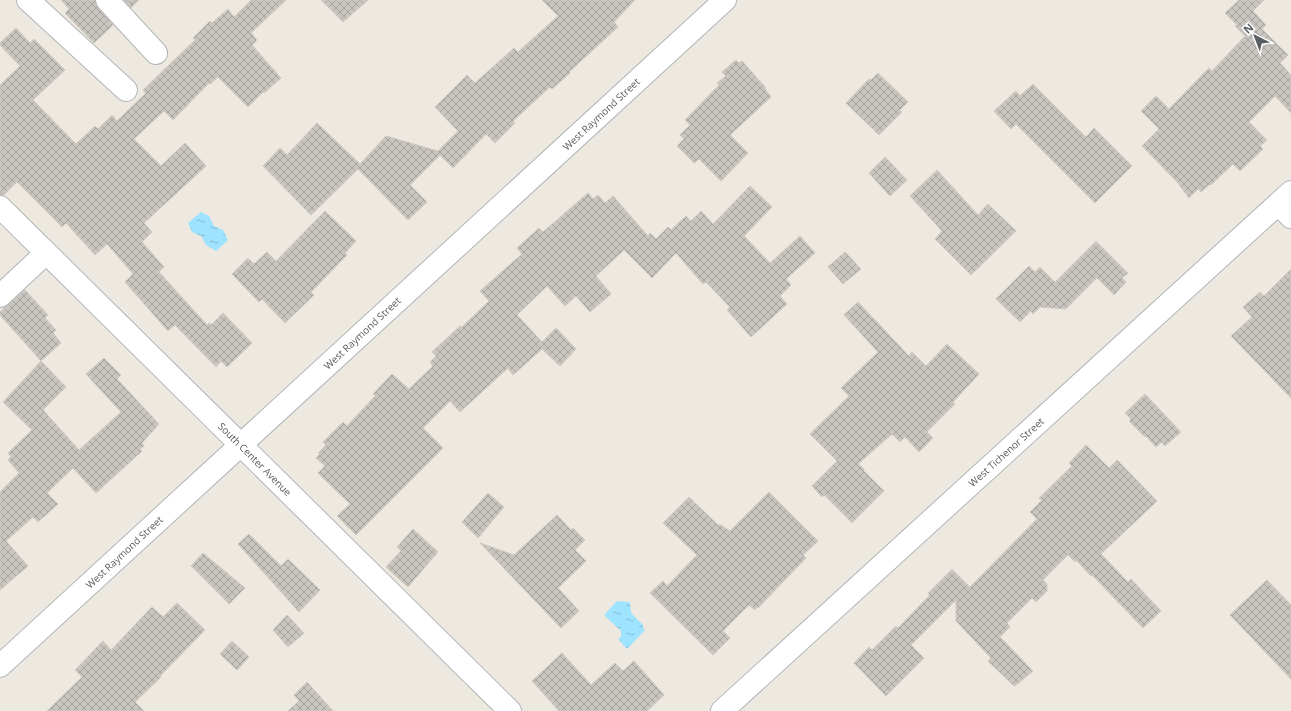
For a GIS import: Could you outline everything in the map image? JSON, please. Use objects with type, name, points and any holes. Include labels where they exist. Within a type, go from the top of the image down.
[{"type":"street","points":[[28,0],[126,90]]},
{"type":"street","points":[[107,0],[156,53]]},
{"type":"street","name":"West Raymond Street","points":[[0,666],[725,0]]},
{"type":"street","name":"West Tichenor Street","points":[[722,711],[1287,205]]},
{"type":"street","name":"South Center Avenue","points":[[0,207],[510,711]]},
{"type":"street","points":[[0,296],[46,253]]},
{"type":"water","points":[[201,212],[209,216],[214,226],[223,230],[228,240],[216,251],[206,245],[201,236],[192,232],[188,223]]},
{"type":"water","points":[[617,601],[630,602],[631,613],[643,625],[645,630],[627,649],[618,639],[621,637],[621,631],[604,615]]},
{"type":"building","points":[[61,0],[95,0],[98,8],[113,25],[94,43],[65,13],[69,9]]},
{"type":"building","points":[[124,0],[139,0],[131,8]]},
{"type":"building","points":[[251,0],[286,0],[251,33],[257,40],[252,45],[281,78],[264,93],[263,92],[248,107],[218,77],[210,84],[209,83],[173,120],[164,111],[134,139],[161,166],[185,143],[206,166],[144,223],[152,232],[142,242],[164,267],[159,272],[207,325],[209,323],[211,325],[223,313],[252,343],[227,367],[221,361],[216,367],[175,325],[168,331],[125,282],[133,274],[107,244],[95,255],[66,223],[62,227],[17,182],[4,195],[0,195],[0,85],[20,66],[0,45],[0,43],[16,28],[30,43],[34,39],[65,70],[33,100],[76,144],[95,126],[98,129],[112,115],[117,121],[146,93],[143,90],[195,40],[193,38],[210,21],[212,23],[228,9],[234,17]]},
{"type":"building","points":[[321,0],[368,0],[343,22]]},
{"type":"building","points":[[542,0],[635,0],[614,22],[618,27],[569,72],[570,73],[552,89],[550,87],[513,121],[515,123],[495,143],[486,134],[453,168],[440,155],[410,185],[427,202],[408,220],[358,169],[311,215],[263,166],[280,148],[287,155],[317,123],[360,164],[386,136],[438,151],[458,131],[435,107],[467,75],[475,83],[514,48],[518,52],[558,16]]},
{"type":"building","points":[[1239,0],[1264,0],[1253,11],[1266,25],[1262,29],[1288,55],[1280,63],[1291,75],[1291,113],[1275,96],[1249,122],[1267,140],[1260,146],[1263,149],[1240,171],[1233,164],[1211,185],[1210,184],[1201,192],[1198,189],[1189,198],[1177,182],[1142,146],[1159,129],[1141,111],[1156,96],[1169,109],[1209,68],[1212,71],[1245,36],[1225,13]]},
{"type":"building","points":[[736,60],[739,63],[742,61],[766,88],[765,89],[771,97],[730,135],[748,153],[721,181],[699,159],[694,163],[677,146],[684,139],[680,135],[690,125],[685,120],[719,85],[717,83],[726,76],[722,72]]},
{"type":"building","points":[[878,73],[908,102],[900,110],[902,112],[879,135],[846,103],[869,79],[871,80]]},
{"type":"building","points":[[1033,84],[1086,137],[1094,128],[1132,166],[1095,203],[1016,124],[1011,129],[994,111],[1016,91],[1020,96]]},
{"type":"building","points":[[885,157],[907,180],[890,196],[869,173]]},
{"type":"building","points":[[937,170],[978,215],[988,204],[1016,231],[971,275],[935,239],[942,231],[910,196]]},
{"type":"building","points":[[750,186],[772,207],[744,236],[770,263],[800,236],[815,253],[786,279],[791,285],[780,296],[787,304],[751,337],[727,310],[730,307],[706,282],[703,284],[676,253],[652,278],[624,250],[596,276],[611,294],[590,312],[576,296],[565,306],[547,286],[517,315],[542,342],[556,328],[576,349],[560,366],[542,349],[513,375],[508,368],[460,412],[450,401],[423,428],[443,448],[356,535],[337,516],[350,504],[318,473],[325,466],[316,458],[320,454],[318,453],[326,445],[323,442],[343,422],[347,426],[375,396],[373,394],[392,374],[409,389],[433,366],[430,362],[436,356],[432,352],[460,326],[462,327],[489,301],[480,291],[522,254],[517,248],[539,228],[543,232],[588,193],[593,199],[598,195],[605,203],[613,196],[648,236],[650,233],[656,239],[668,227],[671,230],[686,216],[691,221],[701,211],[713,224]]},
{"type":"building","points":[[325,211],[356,241],[345,253],[347,255],[311,292],[314,295],[285,323],[262,299],[259,302],[232,274],[248,258],[254,264],[267,252],[276,261]]},
{"type":"building","points":[[1096,241],[1128,273],[1122,278],[1126,282],[1114,295],[1097,278],[1066,309],[1040,307],[1033,314],[1031,311],[1020,322],[996,299],[1029,266],[1035,272],[1040,267],[1055,282]]},
{"type":"building","points":[[845,252],[861,269],[843,284],[828,267]]},
{"type":"building","points":[[1291,269],[1291,398],[1231,336],[1252,317],[1243,307],[1260,292],[1264,296]]},
{"type":"building","points":[[25,290],[48,315],[45,318],[56,330],[53,333],[61,343],[41,361],[0,315],[0,312]]},
{"type":"building","points":[[858,302],[909,356],[912,352],[926,366],[947,344],[979,374],[953,402],[955,404],[927,432],[933,438],[919,452],[905,437],[900,442],[892,434],[858,464],[884,491],[852,523],[824,495],[822,497],[812,486],[837,461],[810,434],[849,396],[841,388],[878,352],[844,315]]},
{"type":"building","points":[[104,358],[121,375],[117,379],[159,424],[142,443],[144,446],[140,449],[142,451],[96,493],[73,468],[47,493],[58,504],[38,522],[33,517],[6,541],[28,566],[0,590],[0,492],[19,473],[8,460],[11,457],[8,453],[32,430],[3,402],[41,361],[66,387],[43,410],[79,450],[121,412],[86,374]]},
{"type":"building","points":[[1145,394],[1181,432],[1165,446],[1162,442],[1156,447],[1129,421],[1131,419],[1125,413]]},
{"type":"building","points":[[1086,445],[1109,468],[1117,460],[1157,501],[1101,554],[1128,582],[1131,579],[1161,611],[1143,628],[1092,575],[1091,576],[1076,560],[1075,562],[1068,555],[1043,580],[1047,584],[1047,591],[1036,602],[1032,598],[1007,623],[1010,627],[1000,637],[1033,671],[1015,686],[988,661],[991,658],[956,621],[956,600],[911,645],[924,658],[886,696],[854,663],[869,647],[872,650],[896,626],[898,628],[930,595],[928,593],[952,569],[970,587],[1037,519],[1030,512],[1042,500],[1039,498],[1072,466],[1069,463]]},
{"type":"building","points":[[769,492],[818,541],[803,555],[806,558],[758,608],[757,607],[755,610],[749,605],[723,631],[730,638],[713,655],[650,593],[663,581],[667,586],[697,555],[663,523],[689,497],[718,525],[721,525],[730,531]]},
{"type":"building","points":[[488,493],[504,507],[478,538],[462,522]]},
{"type":"building","points":[[557,515],[571,530],[573,528],[585,540],[575,550],[586,561],[558,588],[579,611],[561,628],[480,543],[514,555]]},
{"type":"building","points":[[413,529],[438,552],[408,587],[386,567],[401,551],[397,547]]},
{"type":"building","points":[[249,534],[281,566],[288,559],[320,590],[299,612],[238,544]]},
{"type":"building","points":[[203,553],[245,588],[229,604],[191,566]]},
{"type":"building","points":[[1267,580],[1291,605],[1291,679],[1230,615]]},
{"type":"building","points":[[177,603],[205,630],[160,676],[161,677],[135,702],[144,711],[47,711],[82,677],[75,670],[103,641],[111,650],[152,607],[163,617]]},
{"type":"building","points":[[287,615],[304,633],[288,647],[273,630]]},
{"type":"building","points":[[232,641],[249,657],[237,670],[220,654]]},
{"type":"building","points":[[562,653],[591,685],[615,663],[623,671],[634,661],[664,695],[647,711],[559,711],[532,681]]},
{"type":"building","points":[[307,682],[333,711],[288,711],[299,701],[294,695]]}]
